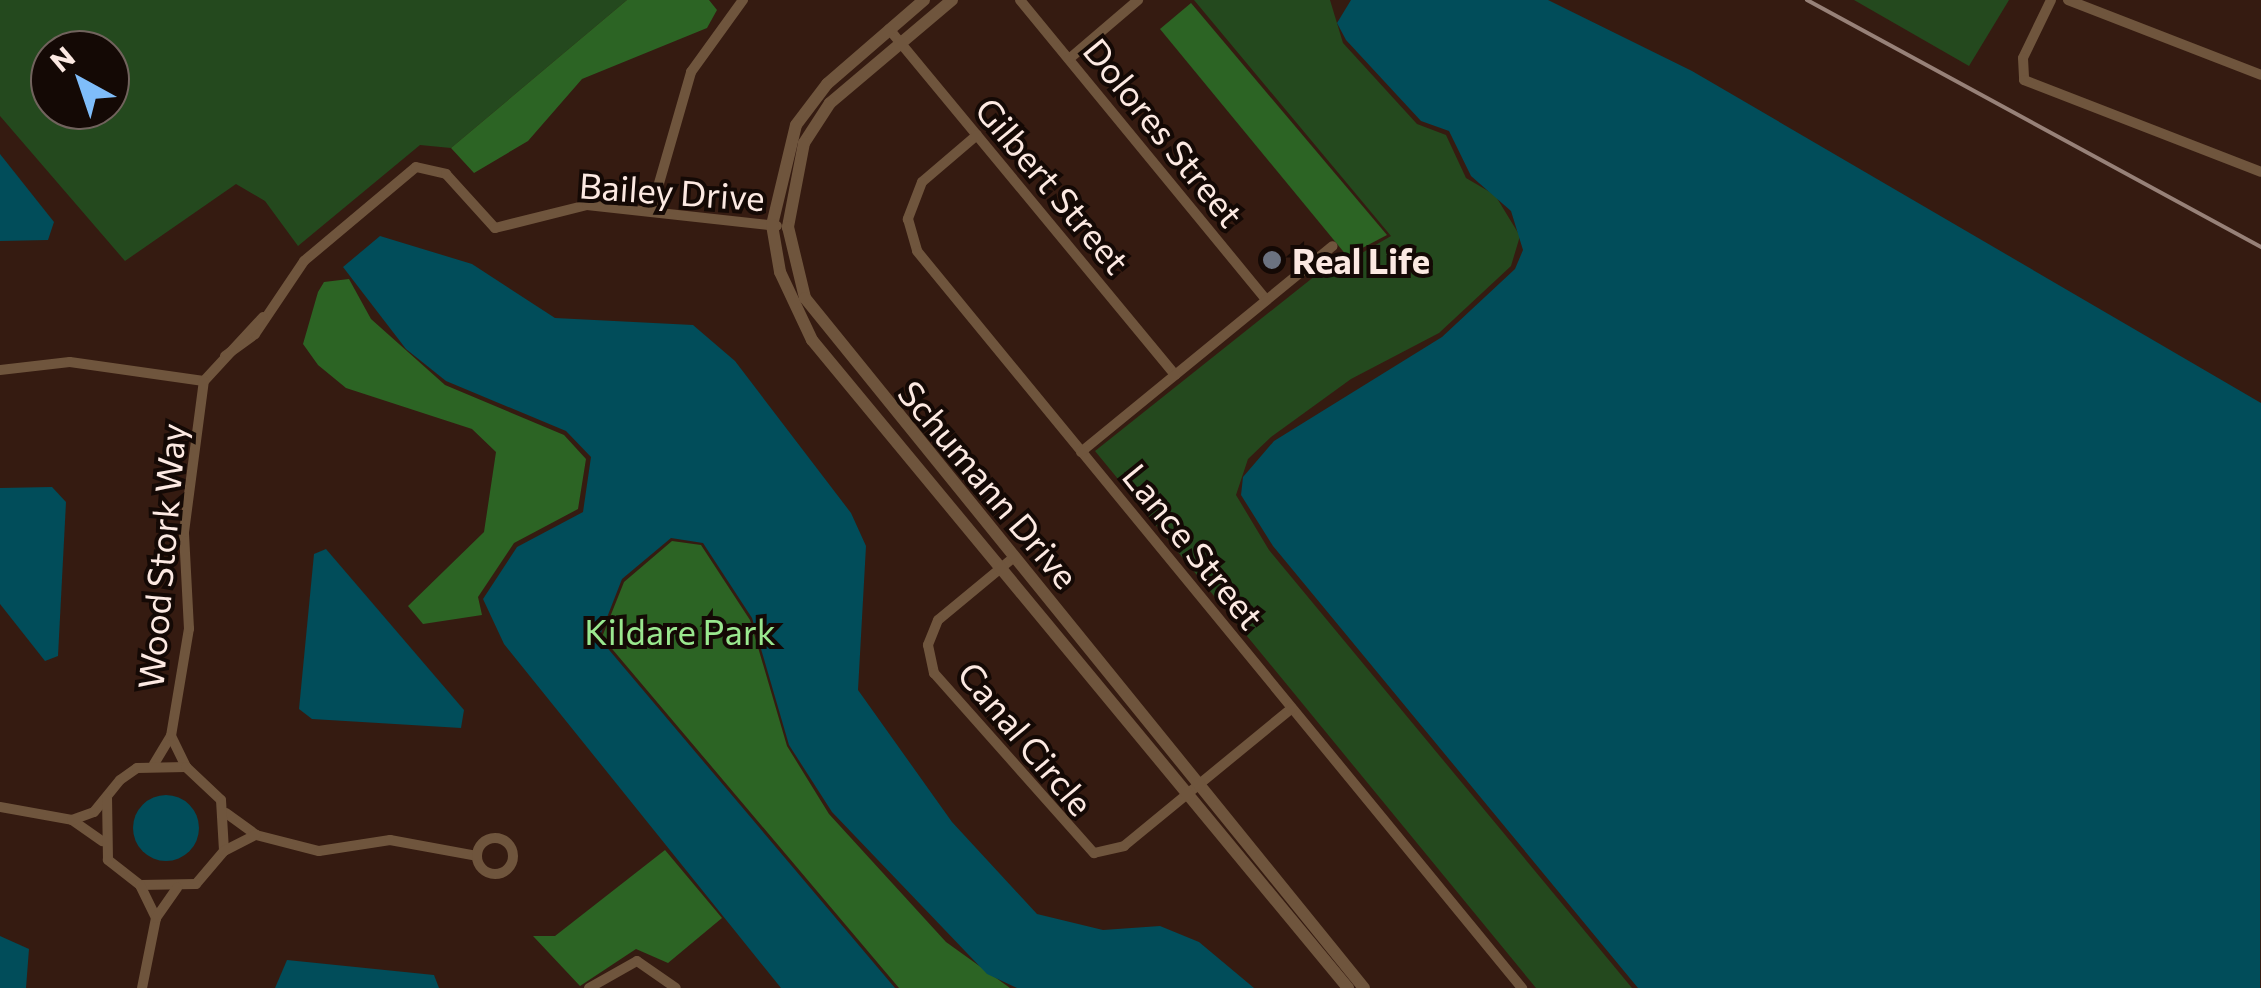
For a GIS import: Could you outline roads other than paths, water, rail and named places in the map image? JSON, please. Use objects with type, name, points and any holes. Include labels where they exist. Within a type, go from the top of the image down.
[{"type":"street","points":[[724,0],[734,11]]},
{"type":"street","points":[[651,210],[690,72],[743,0]]},
{"type":"street","name":"Schumann Drive","points":[[924,0],[890,29],[796,125],[772,225],[780,272],[812,340],[1007,563]]},
{"type":"street","name":"Schumann Drive","points":[[952,0],[830,103],[804,144],[788,227],[792,262],[823,332],[1007,563],[1364,988]]},
{"type":"street","name":"Dolores Street","points":[[1020,0],[1266,300]]},
{"type":"street","points":[[1068,59],[1138,0]]},
{"type":"street","points":[[2052,0],[2024,58],[2024,80],[2261,172]]},
{"type":"street","points":[[2068,0],[2261,75]]},
{"type":"street","name":"Gilbert Street","points":[[890,29],[1175,375]]},
{"type":"street","name":"Lance Street","points":[[977,135],[922,182],[908,219],[917,251],[1522,988]]},
{"type":"street","name":"Bailey Drive","points":[[204,382],[267,314],[304,261],[416,167],[446,174],[495,228],[587,205],[788,227]]},
{"type":"street","points":[[1081,452],[1333,246]]},
{"type":"street","points":[[0,370],[70,362],[204,382]]},
{"type":"street","name":"Wood Stork Way","points":[[154,764],[171,736],[192,597],[184,532],[204,382]]},
{"type":"street","name":"Canal Circle","points":[[1007,563],[938,620],[928,646],[934,674],[1094,852],[1124,846],[1292,708]]},
{"type":"street","name":"Wood Stork Way","points":[[171,736],[186,767]]},
{"type":"street","points":[[72,820],[106,798],[120,780],[154,764],[186,767],[210,784],[226,814],[256,835],[320,850],[390,840],[478,856]]},
{"type":"street","name":"Schumann Drive","points":[[1194,789],[1348,988]]},
{"type":"street","points":[[102,841],[106,798]]},
{"type":"street","points":[[0,806],[72,820],[102,841],[123,877],[140,886],[178,888],[210,874],[224,851],[226,814]]},
{"type":"street","points":[[224,851],[256,835]]},
{"type":"street","points":[[140,886],[156,918]]},
{"type":"street","points":[[142,988],[156,918],[178,888]]},
{"type":"street","points":[[589,988],[636,961],[676,988]]},
{"type":"water","points":[[1351,0],[1548,0],[1692,71],[2261,403],[2260,988],[1638,988],[1273,546],[1241,495],[1243,477],[1274,441],[1442,337],[1515,269],[1523,250],[1511,211],[1471,176],[1449,131],[1421,121],[1346,40],[1337,23]]},
{"type":"water","points":[[0,154],[54,222],[48,240],[0,241]]},
{"type":"water","points":[[380,236],[472,264],[555,318],[693,325],[735,361],[851,513],[866,546],[858,690],[952,822],[1037,914],[1103,930],[1160,926],[1199,942],[1254,988],[1017,988],[987,974],[832,812],[789,745],[752,618],[703,543],[671,538],[622,579],[599,638],[895,988],[781,988],[504,644],[483,599],[517,547],[583,512],[591,457],[566,431],[446,381],[406,349],[343,267]]},
{"type":"water","points":[[52,487],[66,502],[58,656],[45,661],[0,604],[0,488]]},
{"type":"water","points":[[326,549],[464,710],[461,728],[312,719],[299,709],[314,554]]},
{"type":"water","points":[[166,795],[190,804],[199,828],[190,852],[166,861],[142,852],[133,828],[142,804]]},
{"type":"water","points":[[0,936],[29,949],[26,988],[0,988]]},
{"type":"water","points":[[287,960],[434,975],[439,988],[275,988]]},
{"type":"railway","points":[[1807,0],[2261,247]]},
{"type":"place","name":"Real Life","points":[[1272,260]]},
{"type":"park label","name":"Kildare Park","points":[[680,631]]}]
